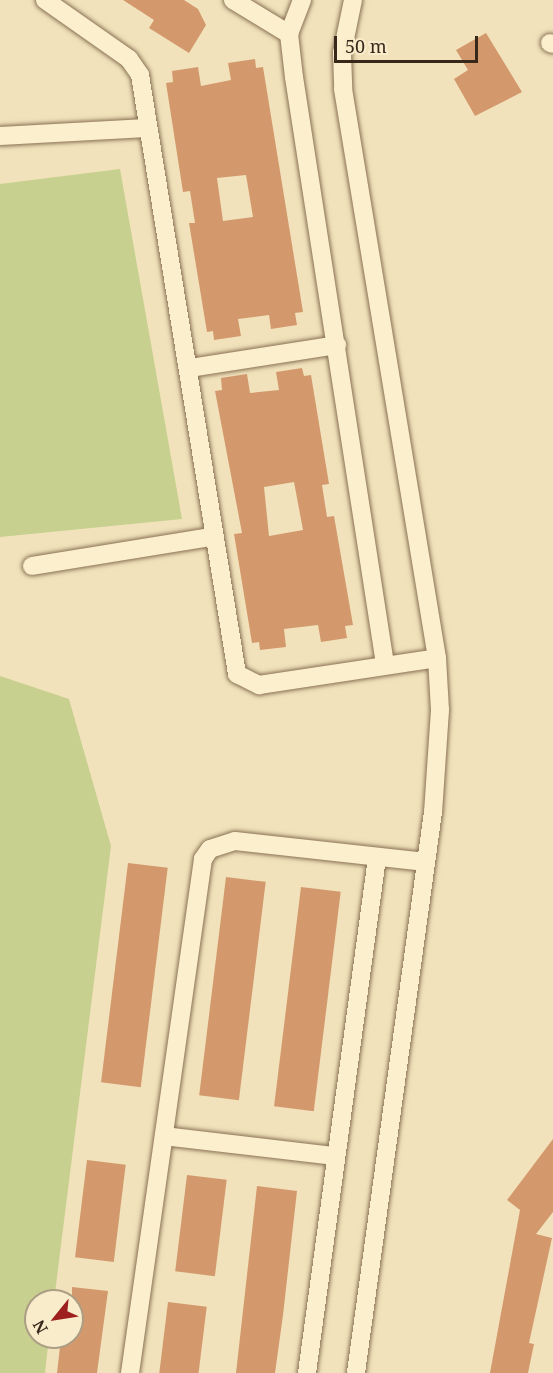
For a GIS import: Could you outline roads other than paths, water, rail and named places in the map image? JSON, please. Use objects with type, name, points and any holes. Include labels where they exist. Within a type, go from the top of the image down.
[{"type":"street","points":[[45,0],[129,59],[140,75],[147,128],[190,368],[212,537],[232,659],[245,681],[259,685],[385,663],[437,658]]},
{"type":"street","points":[[233,0],[289,34]]},
{"type":"street","points":[[302,0],[289,34],[385,663]]},
{"type":"street","points":[[353,0],[342,53],[344,99],[437,658],[439,762],[356,1373]]},
{"type":"street","points":[[0,136],[147,128]]},
{"type":"street","points":[[190,368],[337,345]]},
{"type":"street","points":[[32,566],[212,537]]},
{"type":"street","points":[[130,1373],[198,875],[210,849],[236,841],[426,862]]},
{"type":"street","points":[[307,1373],[377,858]]},
{"type":"street","points":[[164,1136],[335,1156]]}]
